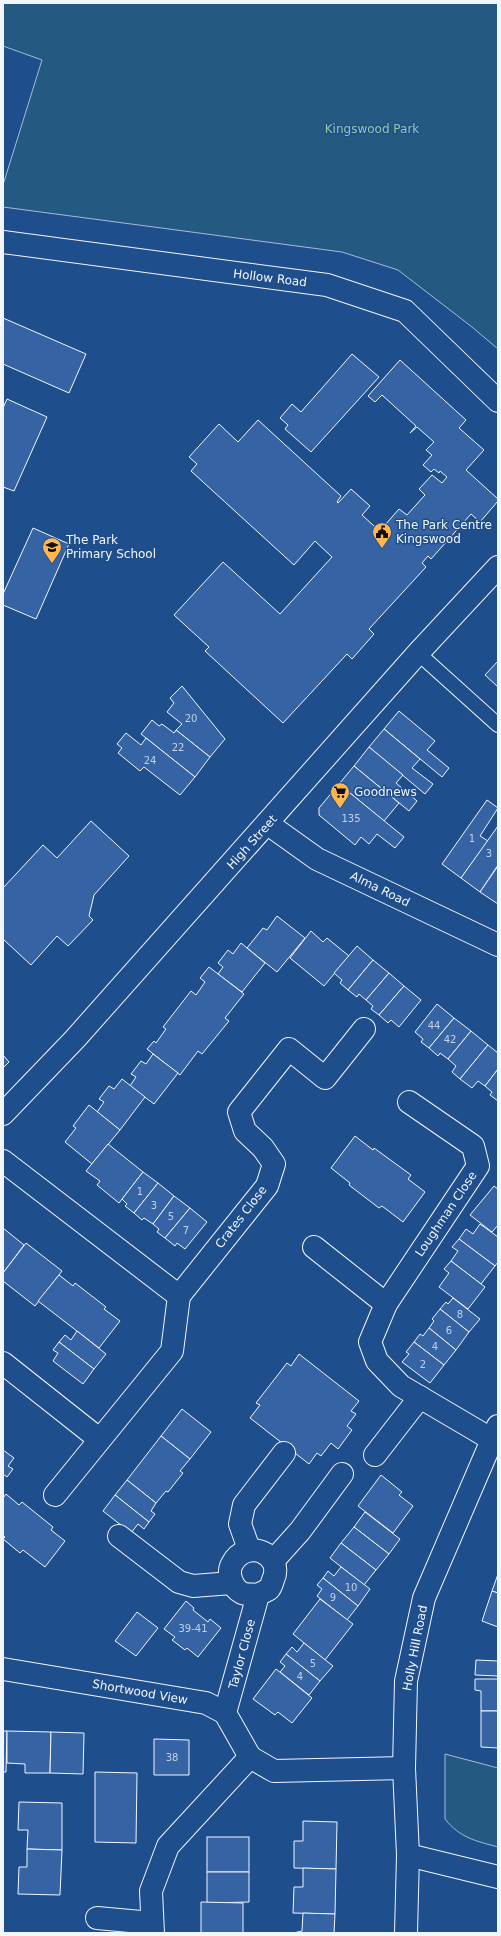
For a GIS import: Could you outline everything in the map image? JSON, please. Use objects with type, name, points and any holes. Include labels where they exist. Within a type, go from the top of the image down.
[{"type":"street","name":"Hollow Road","points":[[3,242],[327,285],[405,311],[498,402]]},
{"type":"street","name":"High Street","points":[[3,1114],[75,1039],[268,824],[418,653],[498,567]]},
{"type":"street","name":"Alma Road","points":[[268,824],[317,859],[498,945]]},
{"type":"street","name":"Crates Close","points":[[179,1296],[267,1186],[274,1164],[263,1148],[245,1131],[239,1112],[289,1049],[325,1078],[364,1029]]},
{"type":"street","name":"Loughman Close","points":[[409,1102],[473,1146],[478,1166],[386,1304],[370,1342],[377,1361],[401,1386],[420,1397],[495,1432]]},
{"type":"street","points":[[3,1161],[179,1296],[172,1351],[55,1495]]},
{"type":"street","points":[[314,1247],[386,1304]]},
{"type":"street","points":[[3,1363],[99,1440]]},
{"type":"street","points":[[375,1455],[420,1397]]},
{"type":"street","name":"Holly Hill Road","points":[[406,1933],[408,1855],[404,1768],[406,1681],[424,1598],[495,1432]]},
{"type":"street","points":[[249,1549],[240,1524],[244,1505],[284,1453]]},
{"type":"street","points":[[273,1561],[300,1531],[342,1474]]},
{"type":"street","points":[[119,1536],[179,1582],[193,1586],[232,1583]]},
{"type":"street","points":[[249,1549],[264,1552],[273,1561],[275,1576],[270,1588],[258,1595],[242,1593],[232,1583],[229,1569],[236,1556],[249,1549]]},
{"type":"street","name":"Taylor Close","points":[[225,1713],[258,1595]]},
{"type":"street","name":"Shortwood View","points":[[3,1669],[206,1703],[225,1713]]},
{"type":"street","points":[[225,1713],[250,1757],[274,1771],[404,1768]]},
{"type":"street","points":[[97,1918],[152,1928],[151,1891],[168,1846],[250,1757]]},
{"type":"street","points":[[408,1855],[498,1877]]},
{"type":"lane","points":[[418,653],[498,725]]},
{"type":"green space","name":"Kingswood Park","points":[[3,3],[498,3],[498,349],[398,270],[342,252],[3,207],[3,185],[42,60],[3,46]]},
{"type":"green space","points":[[445,1754],[498,1768],[498,1847],[476,1841],[463,1835],[445,1819]]},
{"type":"building","points":[[3,318],[86,354],[69,393],[3,364]]},
{"type":"building","points":[[352,354],[379,377],[311,452],[285,429],[288,425],[280,418],[292,404],[301,412]]},
{"type":"building","name":"The Park Centre Kingswood","points":[[400,360],[466,420],[459,428],[484,450],[466,470],[498,499],[498,501],[480,522],[471,514],[431,559],[428,556],[422,563],[426,567],[369,629],[374,634],[352,659],[347,654],[283,723],[205,651],[209,647],[174,615],[223,562],[280,614],[332,557],[315,541],[294,565],[191,471],[197,464],[189,457],[219,424],[238,442],[258,420],[341,496],[337,502],[338,503],[351,489],[370,506],[362,515],[384,535],[389,529],[385,525],[399,509],[407,515],[425,495],[419,489],[432,475],[442,483],[447,477],[440,471],[439,473],[434,469],[431,472],[423,465],[432,455],[426,450],[434,442],[417,427],[410,433],[416,426],[382,395],[375,402],[368,396]]},
{"type":"building","points":[[7,399],[47,417],[14,491],[3,487],[3,408]]},
{"type":"building","points":[[33,528],[69,544],[36,619],[3,605],[3,594]]},
{"type":"building","points":[[498,661],[498,687],[485,675]]},
{"type":"building","points":[[182,686],[225,739],[210,757],[176,730],[182,724],[167,712],[174,703],[170,698]]},
{"type":"building","points":[[399,711],[435,741],[427,750],[449,768],[442,777],[384,729]]},
{"type":"building","points":[[152,720],[159,726],[162,724],[174,733],[176,730],[210,757],[195,777],[141,734]]},
{"type":"building","points":[[384,729],[420,759],[412,768],[433,784],[425,794],[369,747]]},
{"type":"building","points":[[126,733],[141,745],[146,738],[195,777],[180,795],[144,767],[140,771],[118,753],[122,748],[117,744]]},
{"type":"building","points":[[369,747],[403,775],[396,783],[417,801],[409,811],[354,766]]},
{"type":"building","points":[[354,766],[399,803],[384,821],[339,784]]},
{"type":"building","points":[[339,784],[404,837],[395,848],[377,834],[369,844],[361,837],[355,845],[319,815],[319,808]]},
{"type":"building","points":[[487,800],[498,808],[480,836],[488,841],[461,878],[442,864]]},
{"type":"building","points":[[91,821],[129,856],[94,895],[89,916],[93,920],[68,946],[57,936],[31,965],[3,939],[3,888],[43,845],[57,858]]},
{"type":"building","points":[[498,826],[498,865],[480,892],[461,878]]},
{"type":"building","points":[[498,866],[498,904],[480,892]]},
{"type":"building","points":[[277,916],[305,938],[277,972],[247,948],[263,928],[267,930]]},
{"type":"building","points":[[311,931],[323,942],[327,938],[349,956],[324,986],[290,958]]},
{"type":"building","points":[[241,943],[265,963],[242,992],[218,974],[223,967],[218,963],[228,950],[233,954]]},
{"type":"building","points":[[357,946],[373,960],[348,990],[340,983],[342,980],[334,973]]},
{"type":"building","points":[[373,960],[389,973],[366,1000],[359,994],[357,997],[348,990]]},
{"type":"building","points":[[209,967],[244,994],[225,1018],[229,1021],[202,1054],[198,1051],[180,1075],[147,1049],[154,1041],[156,1043],[166,1029],[163,1027],[191,991],[196,995],[205,982],[200,978]]},
{"type":"building","points":[[389,973],[404,986],[379,1015],[371,1009],[373,1006],[366,1000]]},
{"type":"building","points":[[404,986],[421,1000],[399,1027],[391,1020],[388,1023],[379,1015]]},
{"type":"building","points":[[437,1004],[454,1018],[429,1048],[421,1042],[423,1039],[415,1032]]},
{"type":"building","points":[[454,1018],[471,1031],[448,1059],[440,1053],[438,1056],[429,1048]]},
{"type":"building","points":[[471,1031],[488,1045],[460,1079],[452,1072],[456,1066],[448,1059]]},
{"type":"building","points":[[488,1045],[498,1053],[498,1069],[485,1086],[478,1081],[472,1088],[460,1079]]},
{"type":"building","points":[[153,1054],[178,1073],[154,1104],[130,1086],[136,1077],[131,1074],[141,1061],[146,1064]]},
{"type":"building","points":[[3,1055],[9,1062],[3,1068]]},
{"type":"building","points":[[498,1069],[498,1101],[490,1095],[492,1092],[485,1086]]},
{"type":"building","points":[[122,1079],[145,1097],[120,1130],[97,1112],[104,1102],[99,1099],[109,1086],[114,1089]]},
{"type":"building","points":[[89,1105],[120,1130],[92,1164],[65,1142],[76,1128],[73,1126]]},
{"type":"building","points":[[355,1136],[373,1150],[374,1148],[411,1175],[408,1179],[425,1192],[403,1222],[382,1206],[379,1208],[349,1185],[350,1183],[331,1168]]},
{"type":"building","points":[[108,1144],[143,1172],[119,1203],[97,1185],[100,1181],[86,1171]]},
{"type":"building","points":[[143,1172],[158,1183],[134,1213],[125,1206],[127,1204],[122,1199]]},
{"type":"building","points":[[158,1183],[174,1196],[153,1224],[144,1218],[142,1220],[134,1213]]},
{"type":"building","points":[[494,1186],[498,1189],[498,1225],[492,1232],[470,1215]]},
{"type":"building","points":[[174,1196],[190,1208],[165,1238],[157,1232],[159,1229],[153,1224]]},
{"type":"building","points":[[190,1208],[207,1222],[185,1249],[177,1243],[175,1246],[165,1238]]},
{"type":"building","points":[[480,1224],[498,1237],[498,1262],[495,1266],[459,1239],[466,1229],[473,1234]]},
{"type":"building","points":[[3,1228],[24,1245],[3,1273]]},
{"type":"building","points":[[459,1239],[495,1266],[481,1284],[451,1261],[458,1251],[452,1247]]},
{"type":"building","points":[[26,1243],[62,1271],[35,1306],[3,1281],[3,1273]]},
{"type":"building","points":[[451,1261],[485,1287],[468,1309],[439,1287],[449,1273],[444,1269]]},
{"type":"building","points":[[59,1275],[73,1286],[75,1283],[106,1307],[104,1309],[120,1321],[99,1348],[38,1301]]},
{"type":"building","points":[[453,1298],[480,1319],[469,1332],[440,1309],[446,1302],[448,1304]]},
{"type":"building","points":[[440,1309],[469,1332],[456,1350],[429,1328],[434,1321],[432,1319]]},
{"type":"building","points":[[429,1328],[456,1350],[444,1365],[414,1342],[420,1334],[423,1336]]},
{"type":"building","points":[[77,1331],[106,1354],[94,1369],[59,1342],[65,1335],[71,1340]]},
{"type":"building","points":[[59,1342],[94,1369],[83,1384],[53,1361],[58,1353],[53,1350]]},
{"type":"building","points":[[414,1342],[444,1365],[430,1383],[402,1362],[409,1354],[406,1352]]},
{"type":"building","points":[[299,1354],[359,1401],[351,1411],[356,1414],[347,1426],[352,1430],[338,1449],[331,1443],[321,1456],[317,1453],[309,1464],[250,1418],[260,1405],[256,1403],[287,1363],[291,1366]]},
{"type":"building","points":[[182,1409],[211,1432],[190,1459],[161,1436]]},
{"type":"building","points":[[161,1436],[190,1459],[180,1471],[183,1473],[168,1492],[166,1491],[156,1503],[127,1480]]},
{"type":"building","points":[[3,1450],[14,1458],[8,1466],[13,1469],[7,1477],[3,1474]]},
{"type":"building","points":[[381,1475],[402,1492],[399,1495],[413,1506],[393,1533],[358,1506]]},
{"type":"building","points":[[127,1480],[156,1503],[151,1511],[155,1514],[149,1522],[115,1495]]},
{"type":"building","points":[[6,1494],[19,1505],[22,1502],[53,1527],[51,1530],[65,1541],[45,1567],[23,1550],[20,1553],[3,1539],[5,1537],[3,1536],[3,1498]]},
{"type":"building","points":[[115,1495],[149,1522],[144,1529],[138,1524],[131,1533],[103,1511]]},
{"type":"building","points":[[365,1512],[400,1539],[389,1554],[354,1527]]},
{"type":"building","points":[[354,1527],[389,1554],[376,1570],[341,1543]]},
{"type":"building","points":[[341,1543],[376,1570],[364,1585],[330,1558]]},
{"type":"building","points":[[341,1567],[370,1589],[358,1606],[323,1578],[328,1571],[334,1576]]},
{"type":"building","points":[[498,1574],[498,1593],[492,1591]]},
{"type":"building","points":[[323,1578],[358,1606],[347,1620],[317,1596],[322,1589],[317,1585]]},
{"type":"building","points":[[492,1591],[498,1593],[498,1627],[482,1621]]},
{"type":"building","points":[[320,1599],[353,1624],[325,1660],[293,1634]]},
{"type":"building","points":[[186,1601],[194,1608],[193,1610],[208,1622],[210,1619],[221,1628],[198,1657],[187,1648],[185,1650],[172,1640],[175,1637],[164,1629]]},
{"type":"building","points":[[137,1612],[158,1628],[136,1656],[115,1641]]},
{"type":"building","points":[[304,1643],[333,1666],[320,1681],[286,1654],[292,1647],[297,1652]]},
{"type":"building","points":[[286,1654],[320,1681],[309,1695],[280,1672],[285,1666],[280,1662]]},
{"type":"building","points":[[476,1660],[498,1661],[498,1676],[475,1675]]},
{"type":"building","points":[[276,1669],[312,1698],[292,1723],[278,1712],[275,1715],[253,1699]]},
{"type":"building","points":[[475,1679],[498,1679],[498,1711],[481,1711],[481,1691],[475,1690]]},
{"type":"building","points":[[481,1711],[498,1711],[498,1748],[481,1747]]},
{"type":"building","points":[[3,1731],[7,1731],[6,1772],[3,1772]]},
{"type":"building","points":[[7,1731],[51,1732],[50,1773],[25,1773],[25,1764],[7,1763]]},
{"type":"building","points":[[51,1732],[84,1733],[83,1774],[50,1773]]},
{"type":"building","points":[[154,1739],[189,1740],[189,1775],[154,1775]]},
{"type":"building","points":[[95,1772],[137,1773],[136,1843],[95,1842]]},
{"type":"building","points":[[19,1802],[62,1803],[62,1850],[27,1849],[28,1830],[18,1830]]},
{"type":"building","points":[[303,1821],[337,1822],[336,1869],[294,1868],[294,1841],[303,1841]]},
{"type":"building","points":[[207,1837],[249,1837],[249,1872],[207,1872]]},
{"type":"building","points":[[27,1849],[62,1850],[60,1895],[18,1894],[19,1867],[27,1867]]},
{"type":"building","points":[[303,1868],[336,1869],[335,1914],[293,1913],[294,1887],[303,1887]]},
{"type":"building","points":[[207,1872],[249,1872],[249,1902],[207,1903]]},
{"type":"building","points":[[201,1902],[243,1903],[243,1933],[201,1933]]},
{"type":"building","points":[[303,1913],[335,1914],[334,1933],[293,1933],[302,1931]]},
{"type":"place","name":"The Park Centre Kingswood","points":[[382,549]]},
{"type":"place","name":"The Park Primary School","points":[[52,564]]},
{"type":"place","name":"Goodnews","points":[[340,809]]}]
